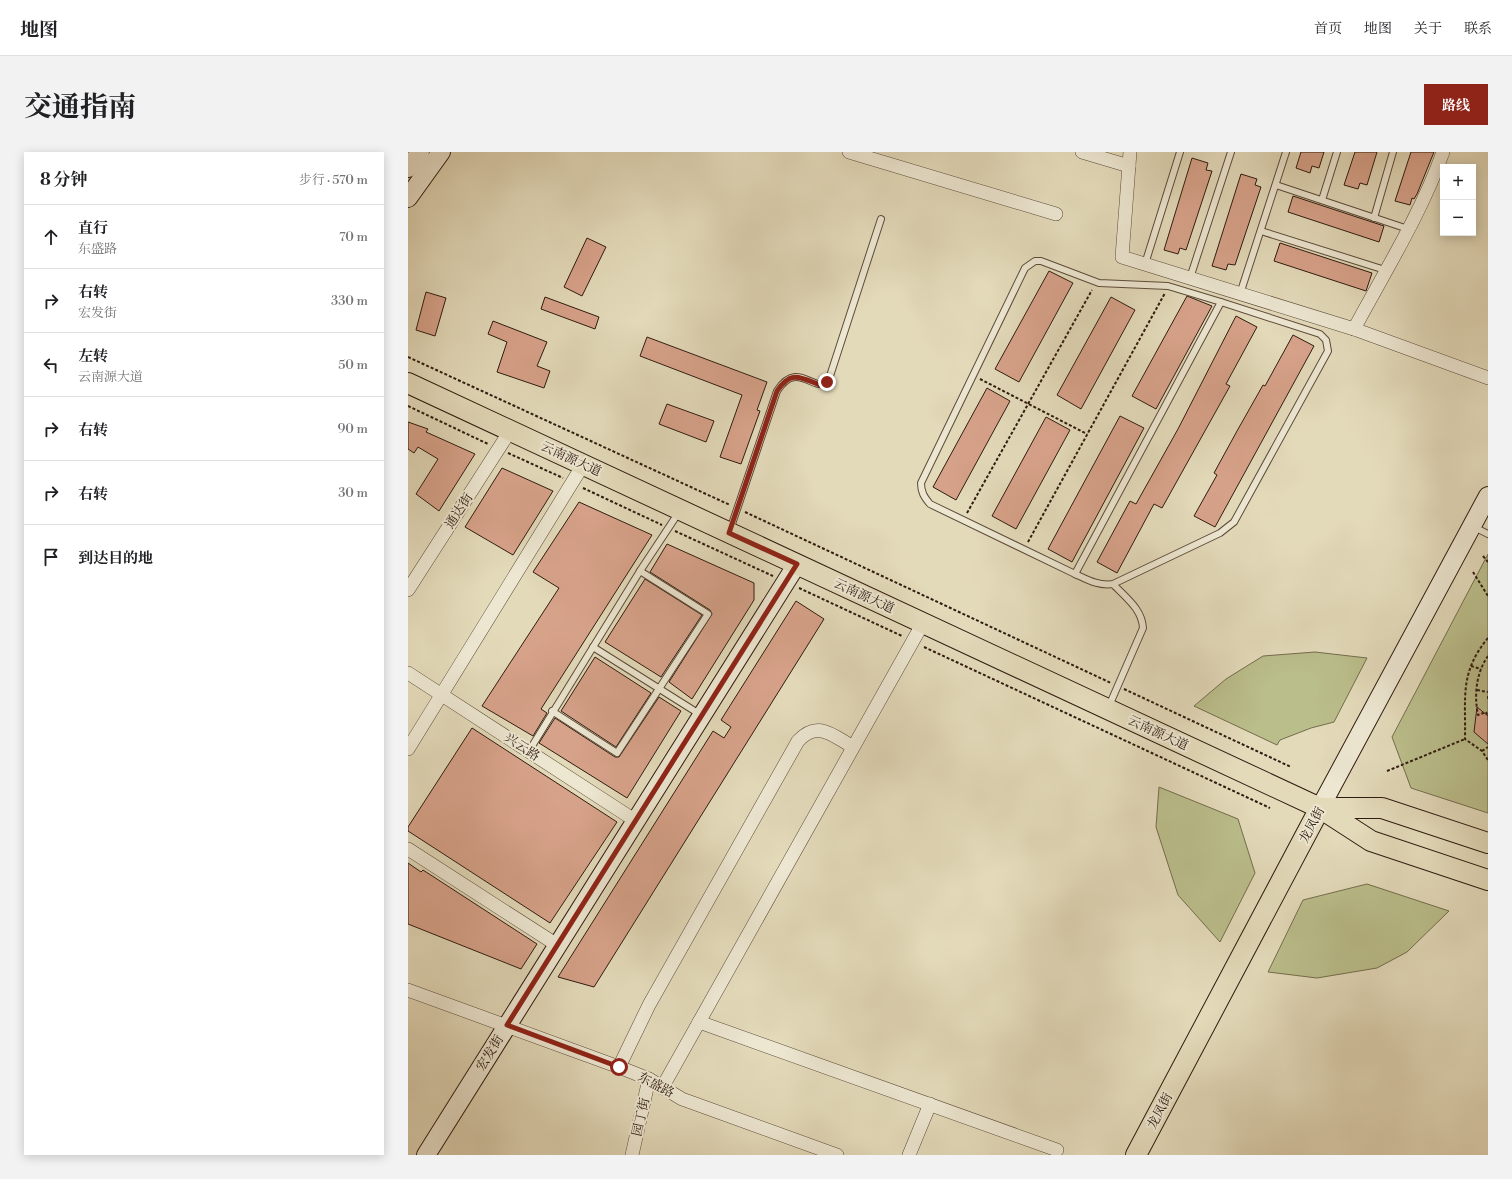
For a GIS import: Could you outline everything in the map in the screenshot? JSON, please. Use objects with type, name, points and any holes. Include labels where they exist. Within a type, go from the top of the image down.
[{"type":"main road","name":"云南源大道","points":[[408,383],[1320,808],[1371,841],[1488,880]]},
{"type":"main road","name":"云南源大道","points":[[1320,808],[1382,808],[1488,843]]},
{"type":"main road","name":"龙凤街","points":[[1136,1155],[1320,808]]},
{"type":"street","points":[[408,168],[420,152]]},
{"type":"street","points":[[408,198],[441,152]]},
{"type":"street","points":[[849,152],[881,157],[1056,214]]},
{"type":"street","points":[[1082,152],[1129,166]]},
{"type":"street","points":[[1130,152],[1122,257],[1354,329],[1488,378]]},
{"type":"street","points":[[1354,329],[1408,229],[1437,170],[1444,152]]},
{"type":"street","name":"通达街","points":[[408,590],[510,431]]},
{"type":"street","points":[[408,749],[583,465]]},
{"type":"street","name":"龙凤街","points":[[1320,808],[1480,530],[1488,496]]},
{"type":"street","name":"宏发街","points":[[426,1155],[797,564]]},
{"type":"street","points":[[662,1088],[923,623]]},
{"type":"street","name":"兴云路","points":[[408,673],[636,820]]},
{"type":"street","points":[[619,1067],[649,1005],[798,741],[805,734],[813,730],[822,730],[853,747]]},
{"type":"street","points":[[408,848],[557,945]]},
{"type":"street","name":"东盛路","points":[[408,990],[619,1067],[649,1080],[682,1099],[837,1155]]},
{"type":"street","points":[[699,1022],[1057,1150]]},
{"type":"street","name":"园丁街","points":[[632,1155],[649,1080]]},
{"type":"street","points":[[909,1155],[930,1104]]},
{"type":"lane","points":[[1145,264],[1180,152]]},
{"type":"lane","points":[[1190,278],[1231,152]]},
{"type":"lane","points":[[1240,294],[1286,152]]},
{"type":"lane","points":[[1322,200],[1337,152]]},
{"type":"lane","points":[[1374,218],[1393,152]]},
{"type":"lane","points":[[1276,185],[1408,229]]},
{"type":"lane","points":[[729,533],[777,391],[784,381],[790,377],[798,377],[820,385],[824,385],[829,379],[881,219]]},
{"type":"lane","points":[[1260,231],[1385,270]]},
{"type":"lane","points":[[1034,261],[1041,262],[1096,282],[1168,286],[1320,334],[1326,340],[1328,351],[1234,522],[1220,534],[1113,584],[1105,585],[1093,583],[963,521],[930,504],[924,498],[921,483],[1022,273],[1029,264],[1034,261]]},
{"type":"lane","points":[[1075,574],[1221,302]]},
{"type":"lane","points":[[529,751],[552,711],[680,510]]},
{"type":"lane","points":[[552,711],[618,753],[708,614],[640,571]]},
{"type":"lane","points":[[1108,709],[1143,628],[1140,613],[1113,584]]},
{"type":"lane","points":[[593,647],[702,716]]},
{"type":"path","points":[[963,521],[1096,282]]},
{"type":"path","points":[[1024,550],[1168,286]]},
{"type":"path","points":[[408,357],[738,509],[1291,768]]},
{"type":"path","points":[[973,375],[1087,434]]},
{"type":"path","points":[[408,406],[1270,808]]},
{"type":"path","points":[[1483,556],[1488,562]]},
{"type":"path","points":[[1473,572],[1488,596]]},
{"type":"path","points":[[1465,739],[1464,697],[1471,666],[1480,647],[1488,638]]},
{"type":"path","points":[[1488,656],[1481,669],[1475,702],[1478,715],[1486,712],[1488,716]]},
{"type":"path","points":[[1471,666],[1481,669]]},
{"type":"path","points":[[1477,690],[1488,692]]},
{"type":"path","points":[[1465,739],[1482,751],[1488,760]]},
{"type":"path","points":[[1387,771],[1465,739]]},
{"type":"path","points":[[1482,751],[1488,747]]},
{"type":"green space","points":[[1488,554],[1488,813],[1411,788],[1392,737]]},
{"type":"green space","points":[[1315,652],[1367,658],[1334,722],[1311,728],[1280,740],[1277,745],[1194,706],[1226,679],[1263,656]]},
{"type":"green space","points":[[1159,787],[1238,819],[1255,873],[1220,942],[1178,895],[1156,827]]},
{"type":"green space","points":[[1367,884],[1449,911],[1407,952],[1377,968],[1317,978],[1268,972],[1303,900]]},
{"type":"building","points":[[1301,152],[1324,152],[1319,168],[1312,166],[1310,173],[1296,168]]},
{"type":"building","points":[[1355,152],[1377,152],[1367,185],[1360,183],[1358,189],[1344,185]]},
{"type":"building","points":[[1411,152],[1434,152],[1417,194],[1414,199],[1412,198],[1410,205],[1395,201]]},
{"type":"building","points":[[1192,158],[1208,163],[1206,170],[1212,171],[1186,250],[1180,248],[1178,254],[1164,250]]},
{"type":"building","points":[[1241,174],[1257,179],[1255,185],[1261,187],[1235,265],[1228,264],[1226,270],[1212,266]]},
{"type":"building","points":[[1293,196],[1384,226],[1379,242],[1288,212]]},
{"type":"building","points":[[587,238],[606,247],[582,296],[564,287]]},
{"type":"building","points":[[1280,243],[1372,273],[1366,291],[1274,261]]},
{"type":"building","points":[[1049,271],[1073,283],[1019,382],[995,369]]},
{"type":"building","points":[[426,292],[446,298],[435,336],[416,330]]},
{"type":"building","points":[[1187,296],[1212,306],[1156,409],[1132,396]]},
{"type":"building","points":[[545,297],[599,317],[595,329],[541,309]]},
{"type":"building","points":[[1111,297],[1135,310],[1081,409],[1057,395]]},
{"type":"building","points":[[1236,316],[1257,327],[1226,384],[1230,386],[1162,508],[1154,504],[1117,573],[1097,562],[1130,501],[1136,504],[1178,429]]},
{"type":"building","points":[[493,321],[547,342],[537,366],[550,371],[544,388],[497,372],[507,342],[488,334]]},
{"type":"building","points":[[1293,335],[1314,346],[1215,527],[1194,516],[1217,475],[1214,473]]},
{"type":"building","points":[[647,337],[767,382],[757,410],[760,411],[741,464],[720,457],[742,395],[640,356]]},
{"type":"building","points":[[987,388],[1010,401],[956,500],[933,487]]},
{"type":"building","points":[[667,404],[714,421],[706,442],[659,424]]},
{"type":"building","points":[[1120,416],[1144,428],[1072,562],[1048,549]]},
{"type":"building","points":[[1046,417],[1070,430],[1016,529],[992,516]]},
{"type":"building","points":[[408,422],[428,429],[426,432],[475,454],[439,511],[416,494],[438,459],[418,447],[414,453],[408,449]]},
{"type":"building","points":[[502,468],[553,491],[513,555],[465,527]]},
{"type":"building","points":[[579,502],[652,535],[541,709],[547,713],[533,736],[482,706],[559,588],[533,572]]},
{"type":"building","points":[[667,544],[754,583],[754,600],[692,699],[669,682],[712,614],[710,610],[650,572]]},
{"type":"building","points":[[645,579],[702,615],[661,677],[605,642]]},
{"type":"building","points":[[796,601],[824,619],[594,987],[558,977],[713,731],[724,738],[731,727],[721,720]]},
{"type":"building","points":[[595,657],[651,693],[616,747],[561,711]]},
{"type":"building","points":[[659,697],[681,711],[627,798],[539,743],[555,718],[615,757],[619,757]]},
{"type":"building","points":[[1477,707],[1488,716],[1488,744],[1474,732]]},
{"type":"building","points":[[472,728],[617,822],[550,923],[408,831],[408,827]]},
{"type":"building","points":[[408,863],[421,872],[423,870],[537,944],[521,969],[408,924]]},
{"type":"route","points":[[619,1067],[507,1025],[797,564],[729,533],[777,391],[787,378],[794,376],[804,378],[820,385],[824,385],[827,382]]}]
